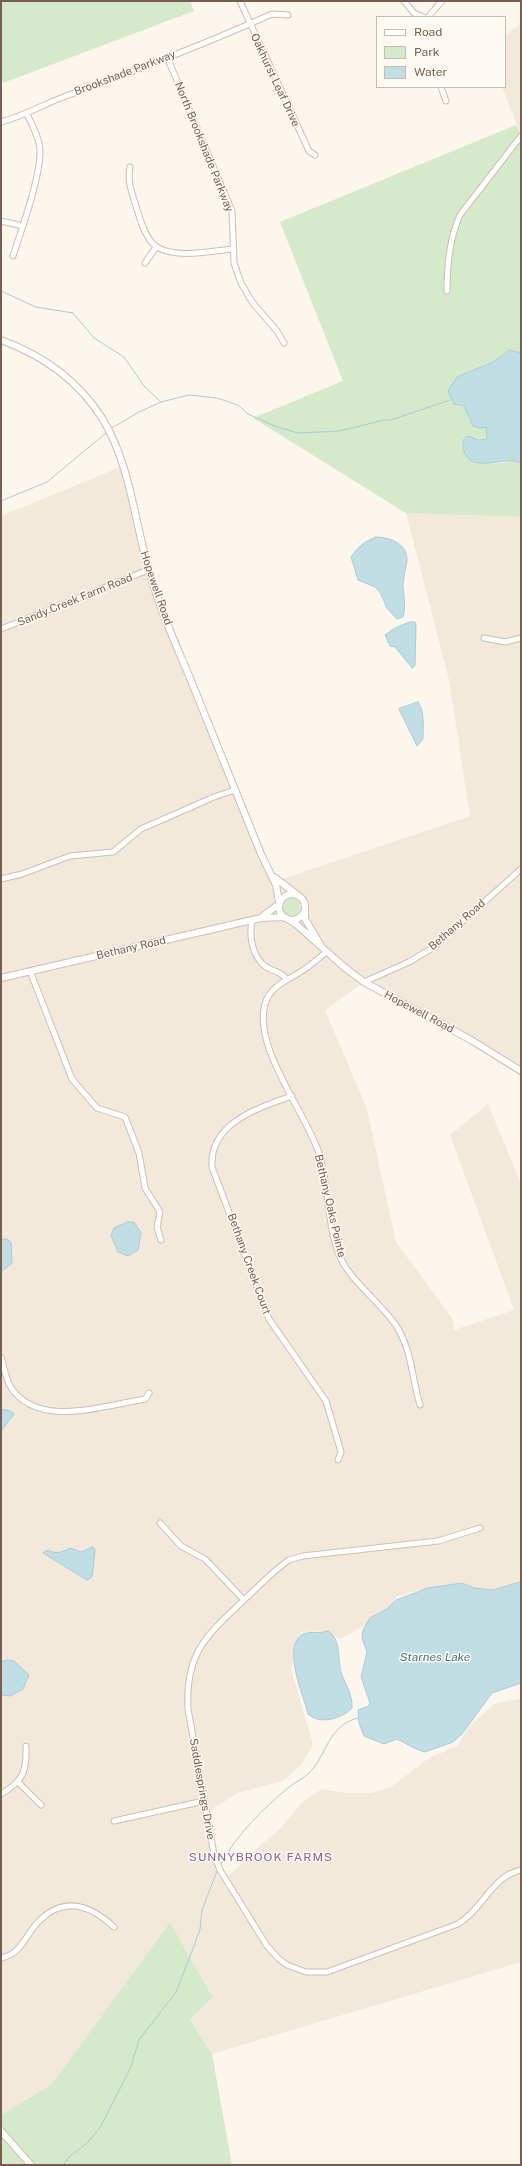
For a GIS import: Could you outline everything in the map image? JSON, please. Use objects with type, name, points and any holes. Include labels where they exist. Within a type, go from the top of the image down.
[{"type":"street","name":"Oakhurst Leaf Drive","points":[[240,1],[249,24],[309,151],[315,155]]},
{"type":"street","points":[[404,1],[414,13],[422,16]]},
{"type":"street","points":[[429,16],[442,1]]},
{"type":"street","name":"Brookshade Parkway","points":[[1,122],[27,114],[55,100],[167,57],[272,14],[288,15]]},
{"type":"street","name":"North Brookshade Parkway","points":[[167,57],[232,211],[234,263],[241,283],[252,302],[277,331],[284,343]]},
{"type":"street","points":[[441,88],[446,101]]},
{"type":"street","points":[[13,256],[37,174],[40,151],[36,134],[27,114]]},
{"type":"street","points":[[447,291],[451,254],[460,215],[521,136]]},
{"type":"street","points":[[130,167],[128,175],[130,185],[142,224],[156,246],[173,252],[192,253],[233,249]]},
{"type":"street","points":[[1,221],[22,226]]},
{"type":"street","points":[[146,263],[156,246]]},
{"type":"street","name":"Hopewell Road","points":[[1,340],[28,350],[58,370],[82,392],[101,417],[113,439],[123,463],[148,570],[162,611],[261,854],[272,874],[280,895],[279,903]]},
{"type":"street","name":"Sandy Creek Farm Road","points":[[1,629],[148,570]]},
{"type":"street","points":[[484,638],[506,642],[521,638]]},
{"type":"street","points":[[1,879],[22,874],[70,856],[113,852],[141,829],[214,797],[235,790]]},
{"type":"street","name":"Bethany Road","points":[[364,982],[409,962],[434,947],[521,869]]},
{"type":"street","name":"Hopewell Road","points":[[272,874],[297,895]]},
{"type":"street","points":[[289,894],[297,895],[303,901],[305,909],[296,919],[286,918],[279,911],[279,903],[289,894]]},
{"type":"street","name":"Bethany Road","points":[[261,918],[279,903]]},
{"type":"street","name":"Hopewell Road","points":[[305,909],[305,919],[324,950]]},
{"type":"street","name":"Bethany Road","points":[[1,978],[261,918],[286,918]]},
{"type":"street","name":"Hopewell Road","points":[[286,918],[297,925],[324,950],[364,982],[464,1036],[521,1071]]},
{"type":"street","points":[[252,920],[250,936],[252,947],[263,964],[268,968],[280,971],[287,980]]},
{"type":"street","name":"Bethany Oaks Pointe","points":[[324,950],[276,987],[268,997],[264,1008],[264,1020],[268,1045],[318,1152],[327,1187],[330,1216],[341,1259],[396,1326],[409,1356],[420,1405]]},
{"type":"street","points":[[30,971],[72,1079],[97,1108],[125,1117],[139,1153],[145,1188],[160,1212],[157,1227],[162,1240]]},
{"type":"street","name":"Bethany Creek Court","points":[[292,1096],[256,1111],[227,1127],[216,1142],[212,1155],[212,1167],[268,1319],[320,1390],[328,1406],[341,1452],[338,1460]]},
{"type":"street","points":[[1,1356],[8,1382],[15,1392],[27,1402],[45,1410],[70,1412],[145,1399],[149,1393]]},
{"type":"street","points":[[160,1523],[181,1546],[205,1559],[244,1600]]},
{"type":"street","name":"Saddlesprings Drive","points":[[480,1528],[438,1540],[296,1557],[282,1564],[217,1624],[205,1638],[194,1658],[188,1678],[188,1709],[214,1854],[220,1870],[272,1952],[287,1965],[306,1972],[320,1973],[334,1970],[458,1924],[475,1912],[499,1880],[506,1875],[521,1870]]},
{"type":"street","points":[[1,1794],[18,1783],[24,1769],[26,1746]]},
{"type":"street","points":[[18,1783],[41,1805]]},
{"type":"street","points":[[114,1821],[204,1801]]},
{"type":"street","points":[[1,1958],[18,1951],[39,1921],[54,1911],[66,1907],[80,1906],[93,1910],[114,1927]]},
{"type":"street","points":[[1,2131],[31,2165]]},
{"type":"shaded area","points":[[521,24],[521,135],[502,88],[506,88],[506,34]]},
{"type":"shaded area","points":[[125,465],[149,570],[273,882],[470,816],[449,680],[406,513],[521,517],[521,1070],[367,980],[325,1010],[367,1109],[396,1242],[452,1318],[454,1330],[514,1310],[450,1135],[488,1104],[521,1184],[521,1588],[495,1596],[423,1589],[396,1597],[392,1611],[340,1639],[323,1631],[301,1632],[291,1669],[313,1744],[302,1764],[283,1781],[238,1793],[206,1813],[213,1860],[226,1879],[252,1852],[280,1829],[302,1802],[322,1789],[346,1793],[372,1793],[391,1787],[429,1758],[457,1746],[469,1727],[494,1704],[521,1698],[521,1962],[212,2054],[190,2018],[213,1996],[170,1922],[52,2084],[1,2115],[1,516]]},
{"type":"green space","points":[[1,1],[190,1],[194,11],[3,83],[1,75]]},
{"type":"green space","points":[[516,125],[521,135],[521,353],[510,350],[493,362],[457,377],[459,406],[464,406],[473,426],[480,428],[486,426],[487,439],[470,437],[464,438],[462,444],[464,450],[470,458],[475,461],[486,463],[521,462],[521,517],[406,513],[253,418],[343,381],[280,222]]},
{"type":"green space","points":[[291,898],[297,901],[300,907],[297,913],[291,916],[285,913],[282,907],[285,901]]},
{"type":"green space","points":[[170,1922],[213,1997],[190,2019],[212,2054],[232,2165],[1,2165],[1,2115],[52,2084]]},
{"type":"water","points":[[510,350],[521,353],[521,463],[514,461],[486,463],[477,462],[469,459],[464,452],[463,440],[468,436],[479,440],[487,439],[486,427],[480,428],[473,426],[464,406],[454,404],[448,391],[457,377],[493,362]]},
{"type":"water","points":[[376,537],[392,540],[405,550],[407,555],[403,583],[404,613],[403,617],[397,619],[387,608],[380,592],[375,587],[358,580],[351,557],[356,550],[368,540]]},
{"type":"water","points":[[410,622],[415,622],[416,624],[415,666],[412,668],[395,647],[390,646],[385,635],[395,628]]},
{"type":"water","points":[[418,702],[423,715],[423,739],[417,746],[399,709]]},
{"type":"water","points":[[128,1222],[134,1222],[141,1233],[138,1250],[128,1256],[118,1252],[111,1235],[114,1228]]},
{"type":"water","points":[[1,1239],[7,1239],[11,1242],[12,1263],[1,1272]]},
{"type":"water","points":[[1,1409],[11,1411],[14,1414],[1,1431]]},
{"type":"water","points":[[93,1547],[95,1550],[92,1577],[87,1580],[43,1553],[48,1550],[59,1552],[70,1548],[81,1552]]},
{"type":"water","name":"Starnes Lake","points":[[521,1582],[521,1683],[492,1693],[462,1734],[453,1742],[425,1752],[397,1739],[384,1744],[364,1736],[359,1723],[358,1710],[369,1706],[370,1703],[361,1677],[367,1652],[362,1638],[363,1630],[370,1618],[387,1609],[396,1600],[428,1588],[462,1583],[474,1588],[493,1590]]},
{"type":"water","points":[[328,1631],[335,1639],[337,1644],[341,1672],[350,1694],[352,1708],[337,1718],[324,1720],[308,1714],[296,1672],[294,1649],[297,1640],[303,1634]]},
{"type":"water","points":[[8,1660],[14,1661],[29,1675],[23,1689],[10,1696],[1,1695],[1,1662]]},
{"type":"waterway","points":[[1,291],[36,307],[73,313],[94,338],[124,357],[144,386],[161,402]]},
{"type":"waterway","points":[[110,429],[139,412],[161,402],[189,395],[217,398],[238,405],[248,414],[277,427],[298,433],[340,431],[384,420],[391,420],[450,400]]},
{"type":"waterway","points":[[1,501],[47,482],[106,433]]},
{"type":"waterway","points":[[221,1864],[234,1843],[260,1813],[289,1787],[309,1773],[315,1766],[329,1741],[340,1727],[358,1718]]},
{"type":"waterway","points":[[63,2165],[69,2157],[88,2142],[100,2128],[130,2069],[139,2040],[176,1992],[200,1929],[202,1910],[217,1871]]},
{"type":"district","name":"SUNNYBROOK FARMS","points":[[261,1857]]}]
